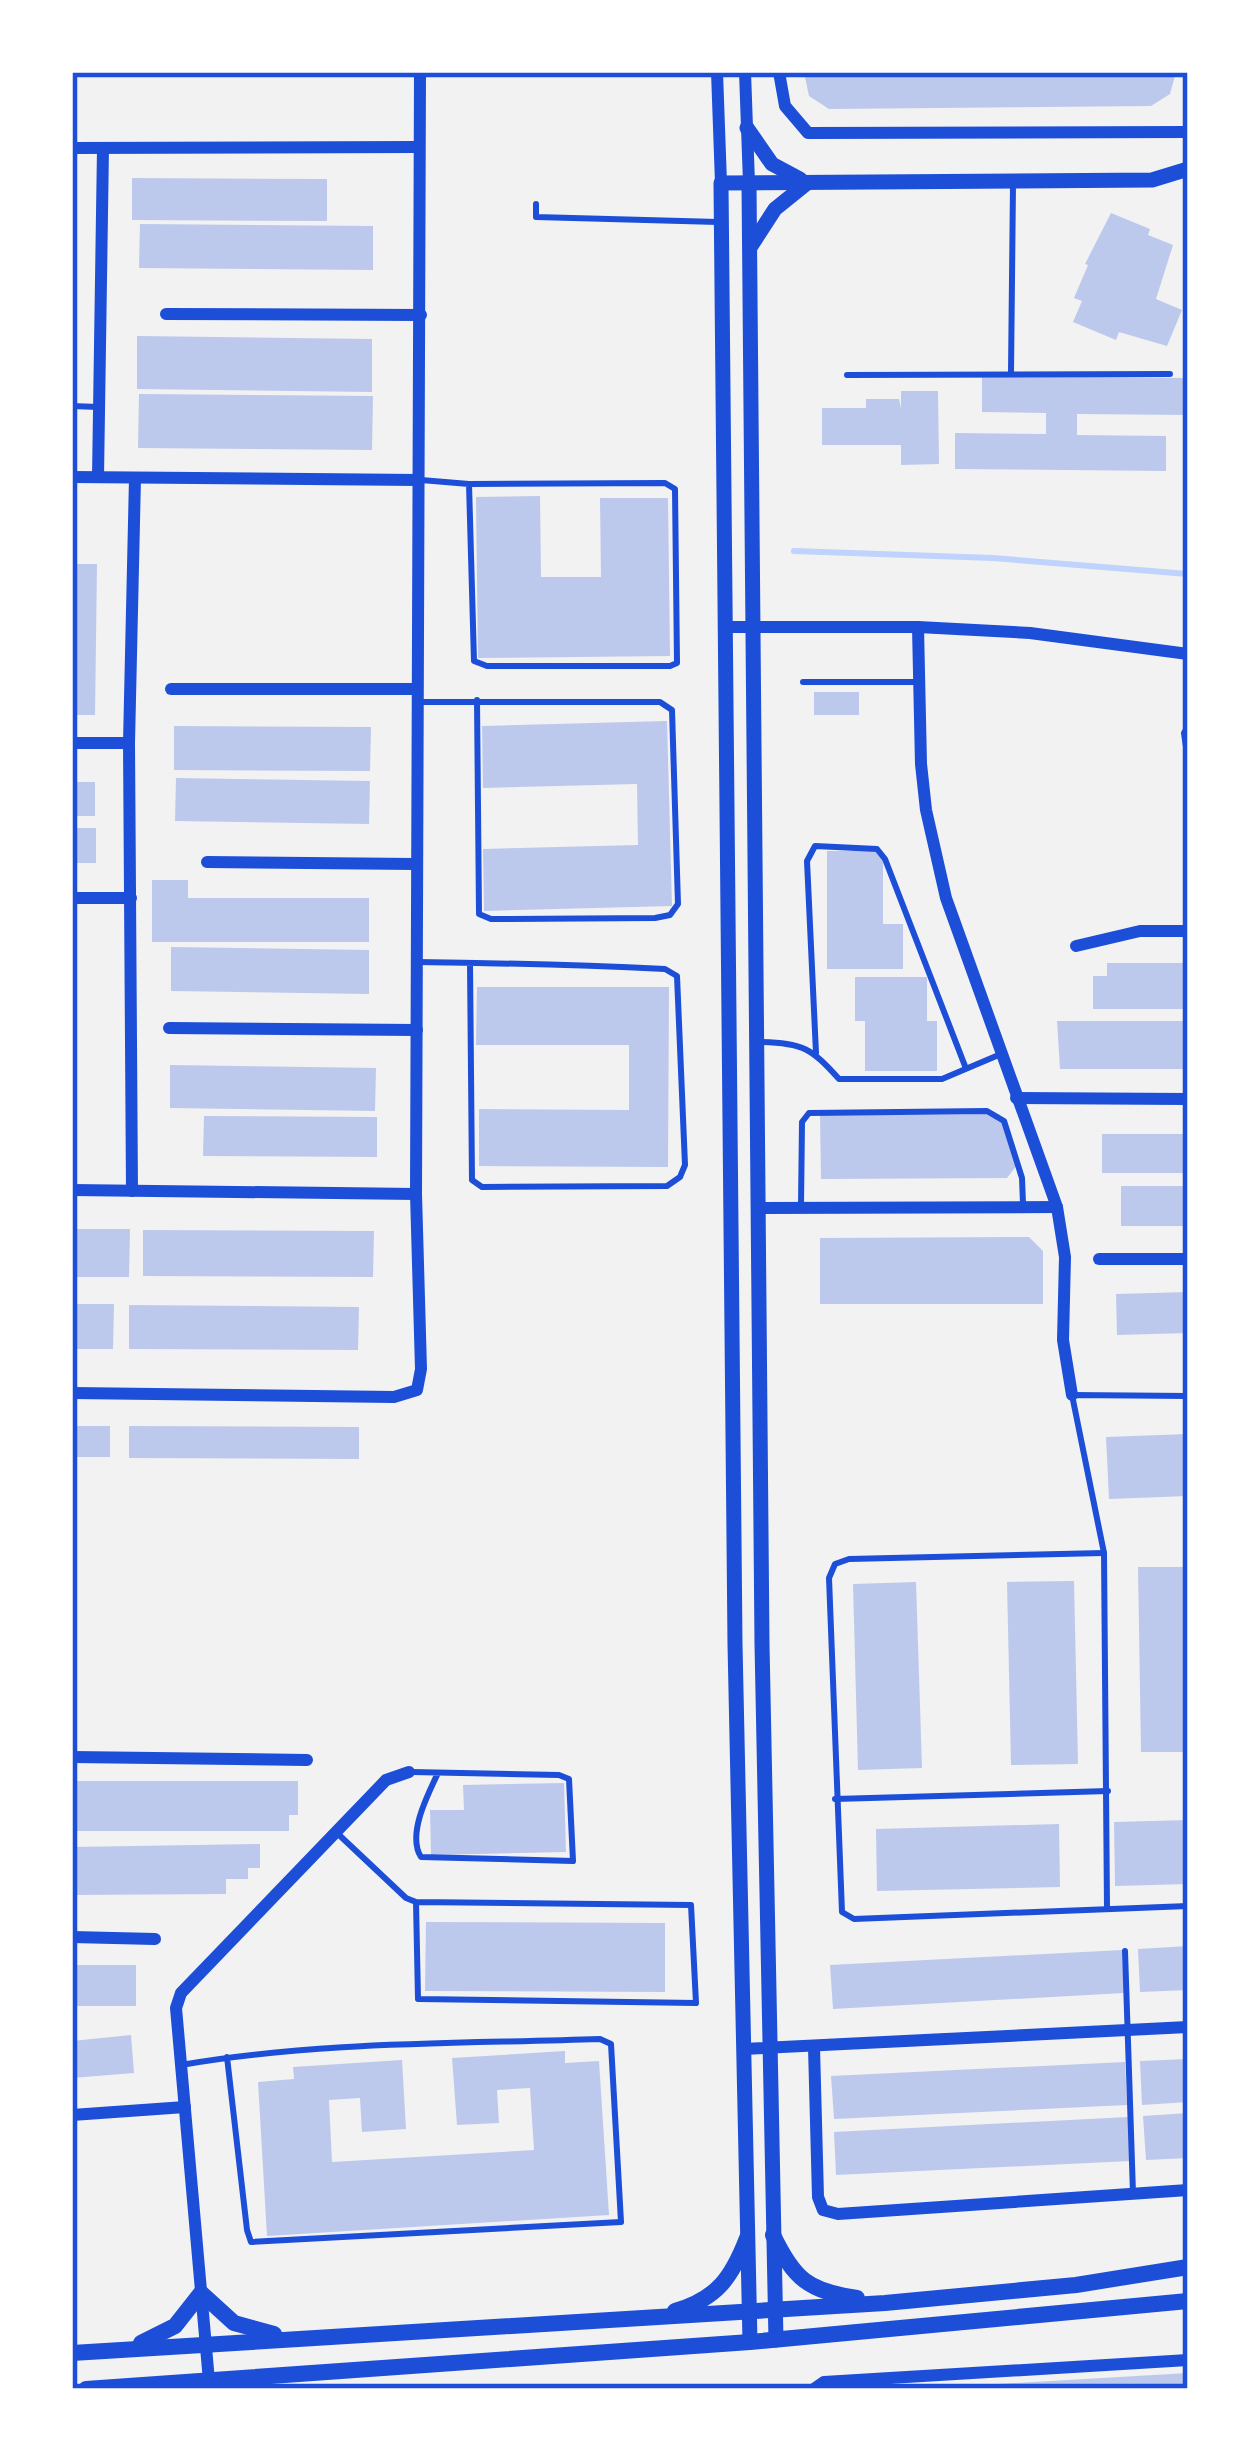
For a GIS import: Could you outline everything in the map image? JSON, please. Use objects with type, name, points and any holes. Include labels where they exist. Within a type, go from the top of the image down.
[{"type":"main road","points":[[773,2235],[787,2264],[808,2285],[885,2303]]},
{"type":"main road","points":[[651,2318],[712,2296],[735,2270],[747,2238]]},
{"type":"main road","points":[[72,2353],[885,2303],[1076,2285],[1188,2267]]},
{"type":"main road","points":[[123,2350],[175,2326],[201,2294],[234,2324],[294,2338]]},
{"type":"main road","points":[[86,2389],[776,2340],[1188,2301]]},
{"type":"street","points":[[72,1393],[394,1396],[417,1390],[421,1370],[415,864],[420,72]]},
{"type":"street","points":[[717,72],[750,2342]]},
{"type":"street","points":[[745,72],[776,2340]]},
{"type":"street","points":[[779,72],[784,106],[808,133],[1188,132]]},
{"type":"street","points":[[747,128],[772,164],[808,182]]},
{"type":"street","points":[[72,148],[417,147]]},
{"type":"street","points":[[98,478],[103,148]]},
{"type":"street","points":[[721,184],[1152,180],[1188,169]]},
{"type":"street","points":[[750,248],[775,209],[808,182]]},
{"type":"street","points":[[166,314],[421,315]]},
{"type":"street","points":[[72,477],[418,480]]},
{"type":"street","points":[[132,1191],[129,743],[135,478]]},
{"type":"street","points":[[726,627],[918,627],[1030,633],[1188,654]]},
{"type":"street","points":[[918,627],[926,811],[946,898],[1057,1207],[1065,1257],[1063,1340],[1072,1395]]},
{"type":"street","points":[[171,689],[416,695]]},
{"type":"street","points":[[72,743],[129,743]]},
{"type":"street","points":[[207,862],[415,864]]},
{"type":"street","points":[[72,898],[131,898]]},
{"type":"street","points":[[1076,946],[1140,931],[1188,931]]},
{"type":"street","points":[[170,1028],[417,1030]]},
{"type":"street","points":[[1016,1098],[1188,1100]]},
{"type":"street","points":[[72,1190],[416,1194]]},
{"type":"street","points":[[758,1208],[1057,1207]]},
{"type":"street","points":[[1100,1259],[1188,1259]]},
{"type":"street","points":[[72,1756],[308,1760]]},
{"type":"street","points":[[208,2380],[176,2008],[181,1994],[386,1780],[409,1772]]},
{"type":"street","points":[[72,1937],[155,1939]]},
{"type":"street","points":[[743,2049],[1188,2026]]},
{"type":"street","points":[[814,2047],[818,2197],[823,2210],[838,2214],[1188,2190]]},
{"type":"street","points":[[72,2115],[185,2107]]},
{"type":"street","points":[[814,2389],[824,2382],[941,2382],[1188,2360]]},
{"type":"lane","points":[[1011,373],[1013,181]]},
{"type":"lane","points":[[536,204],[536,217],[722,222]]},
{"type":"lane","points":[[847,375],[1170,374]]},
{"type":"lane","points":[[72,406],[100,407]]},
{"type":"lane","points":[[418,480],[665,483],[675,489],[677,663],[487,666],[474,661],[469,484]]},
{"type":"lane","points":[[803,682],[919,682]]},
{"type":"lane","points":[[416,695],[660,702],[672,710],[678,904],[670,915],[491,919],[479,914],[477,700]]},
{"type":"lane","points":[[1188,726],[1184,733],[1188,761]]},
{"type":"lane","points":[[816,1053],[807,861],[815,846],[877,849],[885,859],[965,1066]]},
{"type":"lane","points":[[416,962],[470,963],[665,969],[677,976],[685,1165],[680,1177],[667,1186],[482,1187],[472,1180],[470,963]]},
{"type":"lane","points":[[756,1042],[796,1043],[816,1053],[839,1079],[942,1079],[1001,1054]]},
{"type":"lane","points":[[801,1208],[802,1122],[809,1113],[987,1112],[1004,1121],[1022,1178],[1023,1207]]},
{"type":"lane","points":[[1107,1908],[1104,1553],[1072,1395],[1188,1396]]},
{"type":"lane","points":[[1104,1553],[871,1558],[835,1564],[829,1578],[842,1912],[854,1918],[1188,1906]]},
{"type":"lane","points":[[409,1772],[559,1775],[569,1779],[573,1861],[417,1854],[415,1842],[425,1800],[438,1773]]},
{"type":"lane","points":[[835,1799],[1108,1791]]},
{"type":"lane","points":[[336,1832],[416,1902],[691,1905],[696,2003],[418,1999],[416,1902]]},
{"type":"lane","points":[[1125,1951],[1133,2194]]},
{"type":"lane","points":[[181,2065],[226,2057],[318,2046],[600,2039],[611,2044],[621,2222],[251,2242],[226,2057]]},
{"type":"building","points":[[804,72],[1176,72],[1170,94],[1151,106],[829,109],[809,96]]},
{"type":"building","points":[[132,178],[327,179],[327,221],[132,220]]},
{"type":"building","points":[[1111,213],[1150,229],[1148,235],[1173,245],[1156,299],[1182,310],[1167,346],[1119,332],[1116,340],[1073,322],[1082,301],[1074,298],[1085,264]]},
{"type":"building","points":[[140,224],[373,226],[373,270],[139,268]]},
{"type":"building","points":[[137,336],[372,339],[372,392],[137,389]]},
{"type":"building","points":[[982,376],[1188,378],[1188,415],[1077,414],[1077,435],[1166,436],[1166,471],[955,469],[955,433],[1046,434],[1046,413],[982,412]]},
{"type":"building","points":[[901,391],[938,391],[939,464],[901,465],[901,445],[822,445],[822,408],[866,408],[866,399],[899,399],[901,408]]},
{"type":"building","points":[[139,394],[373,396],[372,450],[138,448]]},
{"type":"building","points":[[540,496],[541,577],[601,577],[600,498],[668,498],[670,656],[478,658],[476,497]]},
{"type":"building","points":[[72,564],[97,564],[95,715],[72,715]]},
{"type":"building","points":[[814,692],[859,692],[859,715],[814,715]]},
{"type":"building","points":[[667,721],[672,906],[484,911],[483,849],[638,845],[637,784],[483,788],[482,726]]},
{"type":"building","points":[[174,726],[371,727],[370,771],[174,770]]},
{"type":"building","points":[[176,778],[370,781],[369,824],[175,821]]},
{"type":"building","points":[[72,782],[95,782],[95,816],[72,816]]},
{"type":"building","points":[[72,828],[96,828],[96,863],[72,863]]},
{"type":"building","points":[[827,851],[883,851],[883,924],[903,924],[903,969],[827,969]]},
{"type":"building","points":[[152,880],[188,880],[188,898],[369,898],[369,942],[152,942]]},
{"type":"building","points":[[171,947],[369,950],[369,994],[171,991]]},
{"type":"building","points":[[1107,963],[1188,963],[1188,1009],[1093,1009],[1093,976],[1107,976]]},
{"type":"building","points":[[855,977],[927,977],[927,1021],[937,1021],[937,1071],[865,1071],[865,1021],[855,1021]]},
{"type":"building","points":[[477,987],[669,987],[668,1167],[479,1166],[479,1109],[629,1110],[629,1045],[476,1045]]},
{"type":"building","points":[[1057,1021],[1188,1021],[1188,1069],[1060,1069]]},
{"type":"building","points":[[170,1065],[376,1068],[375,1111],[170,1108]]},
{"type":"building","points":[[999,1114],[1017,1165],[1007,1178],[821,1179],[820,1115]]},
{"type":"building","points":[[204,1116],[377,1117],[377,1157],[203,1156]]},
{"type":"building","points":[[1102,1134],[1188,1134],[1188,1173],[1102,1173]]},
{"type":"building","points":[[1121,1186],[1188,1186],[1188,1226],[1121,1226]]},
{"type":"building","points":[[72,1229],[130,1229],[129,1277],[72,1277]]},
{"type":"building","points":[[143,1230],[374,1231],[373,1277],[143,1276]]},
{"type":"building","points":[[1029,1237],[1043,1251],[1043,1304],[820,1304],[820,1238]]},
{"type":"building","points":[[1188,1292],[1188,1333],[1117,1335],[1116,1294]]},
{"type":"building","points":[[72,1304],[114,1304],[113,1349],[72,1349]]},
{"type":"building","points":[[129,1305],[359,1307],[358,1350],[129,1349]]},
{"type":"building","points":[[72,1426],[110,1426],[110,1457],[72,1457]]},
{"type":"building","points":[[129,1426],[359,1427],[359,1459],[129,1458]]},
{"type":"building","points":[[1188,1434],[1188,1496],[1109,1499],[1106,1437]]},
{"type":"building","points":[[1138,1567],[1188,1567],[1188,1752],[1141,1752]]},
{"type":"building","points":[[1074,1581],[1078,1764],[1011,1765],[1007,1582]]},
{"type":"building","points":[[916,1582],[922,1768],[858,1770],[853,1584]]},
{"type":"building","points":[[72,1781],[298,1781],[298,1815],[289,1815],[289,1831],[72,1831]]},
{"type":"building","points":[[564,1783],[566,1852],[431,1855],[430,1810],[464,1810],[463,1785]]},
{"type":"building","points":[[1188,1820],[1188,1884],[1115,1886],[1114,1822]]},
{"type":"building","points":[[1059,1824],[1060,1887],[877,1891],[876,1829]]},
{"type":"building","points":[[260,1844],[260,1868],[248,1868],[248,1879],[226,1879],[226,1894],[72,1895],[72,1847]]},
{"type":"building","points":[[426,1922],[665,1923],[665,1992],[425,1991]]},
{"type":"building","points":[[1188,1946],[1188,1990],[1140,1992],[1138,1949]]},
{"type":"building","points":[[1122,1950],[1124,1993],[833,2009],[830,1965]]},
{"type":"building","points":[[72,1965],[136,1965],[136,2006],[72,2006]]},
{"type":"building","points":[[131,2035],[134,2073],[72,2078],[72,2041]]},
{"type":"building","points":[[565,2051],[565,2063],[599,2061],[609,2215],[267,2236],[258,2082],[294,2079],[293,2067],[402,2060],[406,2129],[362,2132],[360,2098],[329,2100],[332,2162],[534,2150],[530,2088],[497,2090],[499,2123],[457,2125],[452,2058]]},
{"type":"building","points":[[1188,2059],[1188,2102],[1142,2105],[1140,2061]]},
{"type":"building","points":[[1125,2062],[1127,2105],[834,2119],[831,2076]]},
{"type":"building","points":[[1188,2113],[1188,2158],[1146,2160],[1143,2116]]},
{"type":"building","points":[[1128,2117],[1130,2161],[836,2175],[834,2132]]},
{"type":"building","points":[[1188,2373],[1188,2389],[979,2389],[979,2385]]},
{"type":"waterway","points":[[794,551],[993,558],[1188,574]]}]
